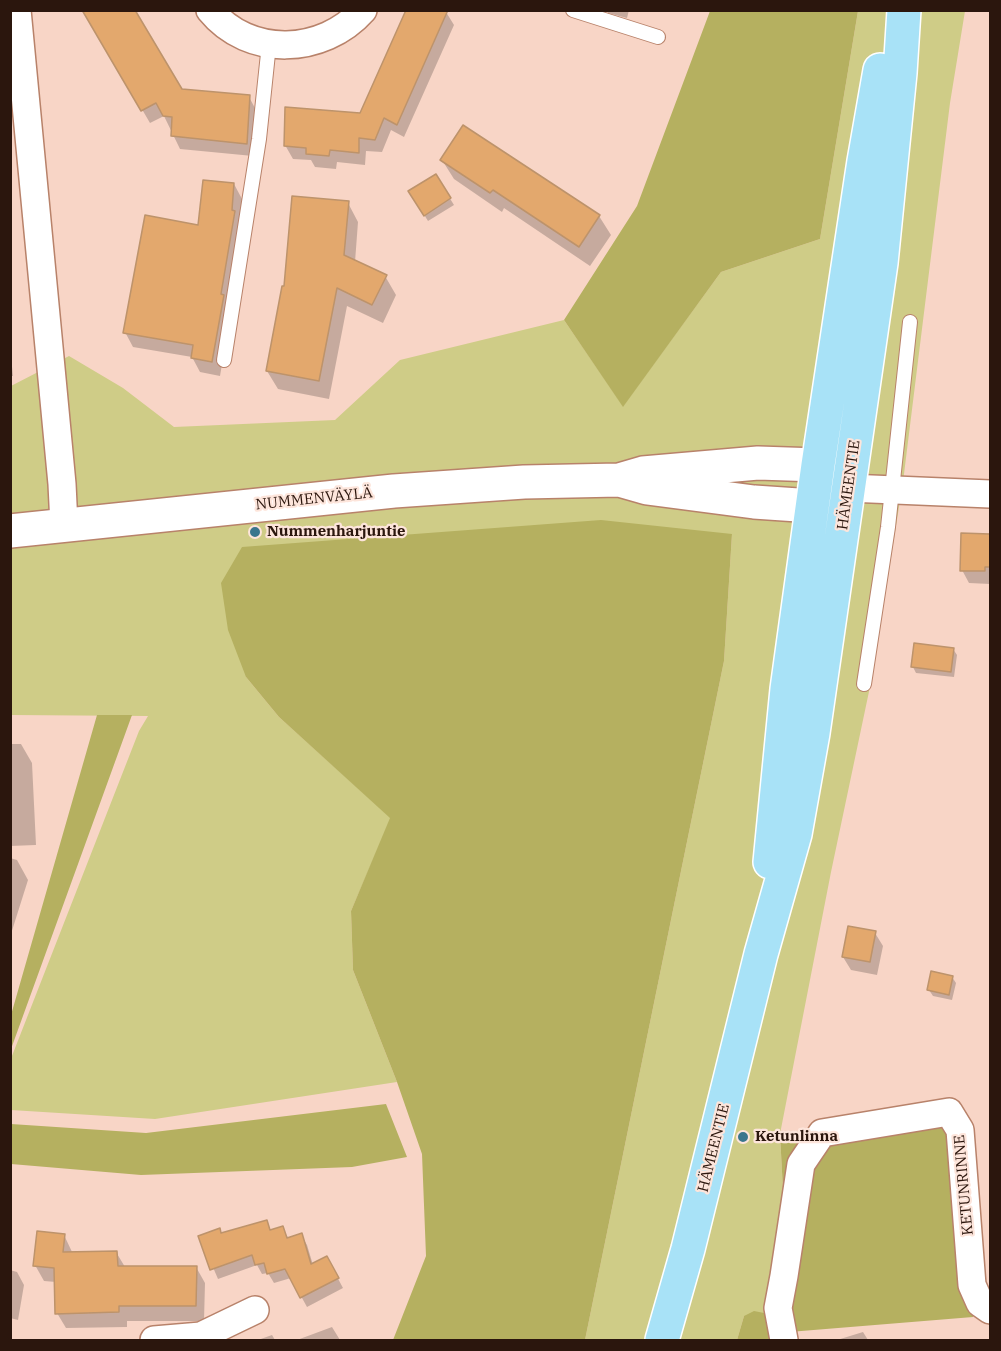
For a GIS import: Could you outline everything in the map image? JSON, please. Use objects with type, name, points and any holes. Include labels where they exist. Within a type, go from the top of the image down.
[{"type":"main road","name":"HÄMEENTIE","points":[[761,954],[787,689],[818,465],[864,160],[893,10]]},
{"type":"main road","name":"HÄMEENTIE","points":[[662,1341],[688,1249],[761,954],[795,834],[813,733],[881,263],[904,10]]},
{"type":"street","points":[[17,10],[64,525]]},
{"type":"street","points":[[210,10],[231,30],[249,39],[286,46],[309,43],[329,36],[348,25],[363,10]]},
{"type":"street","name":"NUMMENVÄYLÄ","points":[[10,531],[394,491],[524,482],[619,480],[643,473],[758,463],[818,465]]},
{"type":"street","points":[[818,465],[848,488]]},
{"type":"street","name":"NUMMENVÄYLÄ","points":[[619,480],[647,488],[754,502],[813,506]]},
{"type":"street","points":[[813,506],[848,488],[990,494]]},
{"type":"street","name":"KETUNRINNE","points":[[784,1341],[778,1308],[801,1164],[822,1133],[924,1115],[949,1113],[960,1130],[972,1285],[980,1303],[990,1310]]},
{"type":"street","points":[[154,1341],[201,1335],[255,1310]]},
{"type":"lane","points":[[573,10],[658,37]]},
{"type":"lane","points":[[224,360],[259,139],[269,44]]},
{"type":"lane","points":[[864,684],[878,602],[910,322]]},
{"type":"shaded area","points":[[710,11],[858,11],[820,239],[721,272],[623,407],[564,320],[637,206]]},
{"type":"shaded area","points":[[858,11],[965,11],[950,103],[903,482],[871,682],[780,1134],[789,1303],[772,1324],[744,1316],[737,1340],[585,1340],[724,661],[732,534],[246,677],[279,717],[391,818],[351,911],[353,970],[397,1082],[155,1119],[11,1110],[10,1061],[139,731],[148,716],[11,715],[11,386],[69,356],[123,388],[174,427],[335,420],[400,360],[564,320],[623,406],[721,272],[820,239]]},
{"type":"shaded area","points":[[601,520],[732,534],[724,661],[585,1340],[393,1340],[426,1256],[422,1154],[397,1082],[353,970],[351,911],[390,818],[279,717],[246,677],[228,630],[221,583],[242,547]]},
{"type":"shaded area","points":[[97,715],[132,715],[11,1049],[11,1015]]},
{"type":"shaded area","points":[[386,1104],[407,1157],[352,1167],[141,1175],[11,1164],[11,1124],[146,1133]]},
{"type":"shaded area","points":[[958,1105],[973,1317],[789,1332],[792,1340],[737,1340],[744,1316],[754,1311],[764,1313],[773,1324],[789,1303],[780,1134]]},
{"type":"building","points":[[82,10],[135,10],[182,89],[250,95],[247,144],[171,136],[172,117],[163,116],[156,103],[141,111]]},
{"type":"building","points":[[406,10],[448,10],[397,125],[384,118],[375,140],[359,138],[359,153],[330,150],[329,156],[306,154],[306,148],[284,146],[285,107],[360,113]]},
{"type":"building","points":[[463,125],[600,215],[579,247],[493,190],[490,193],[440,160]]},
{"type":"building","points":[[436,174],[451,198],[424,216],[408,191]]},
{"type":"building","points":[[203,180],[234,183],[232,210],[235,211],[212,362],[191,358],[193,345],[123,333],[145,215],[198,225]]},
{"type":"building","points":[[292,196],[349,201],[344,255],[387,275],[372,305],[337,288],[319,381],[266,371],[282,286],[284,286]]},
{"type":"building","points":[[961,533],[990,534],[990,567],[985,567],[985,571],[960,571]]},
{"type":"building","points":[[914,643],[954,648],[951,672],[911,667]]},
{"type":"building","points":[[848,926],[876,931],[870,962],[842,957]]},
{"type":"building","points":[[931,971],[953,976],[949,995],[927,990]]},
{"type":"building","points":[[267,1220],[270,1230],[283,1226],[287,1238],[302,1233],[311,1264],[327,1256],[339,1278],[300,1298],[285,1269],[267,1274],[264,1263],[255,1265],[252,1255],[210,1270],[198,1236],[220,1228],[221,1233]]},
{"type":"building","points":[[37,1231],[65,1234],[63,1252],[117,1251],[118,1266],[197,1266],[196,1306],[119,1306],[119,1312],[55,1314],[54,1268],[33,1266]]},
{"type":"place","name":"Nummenharjuntie","points":[[255,532]]},
{"type":"place","name":"Ketunlinna","points":[[743,1137]]}]
